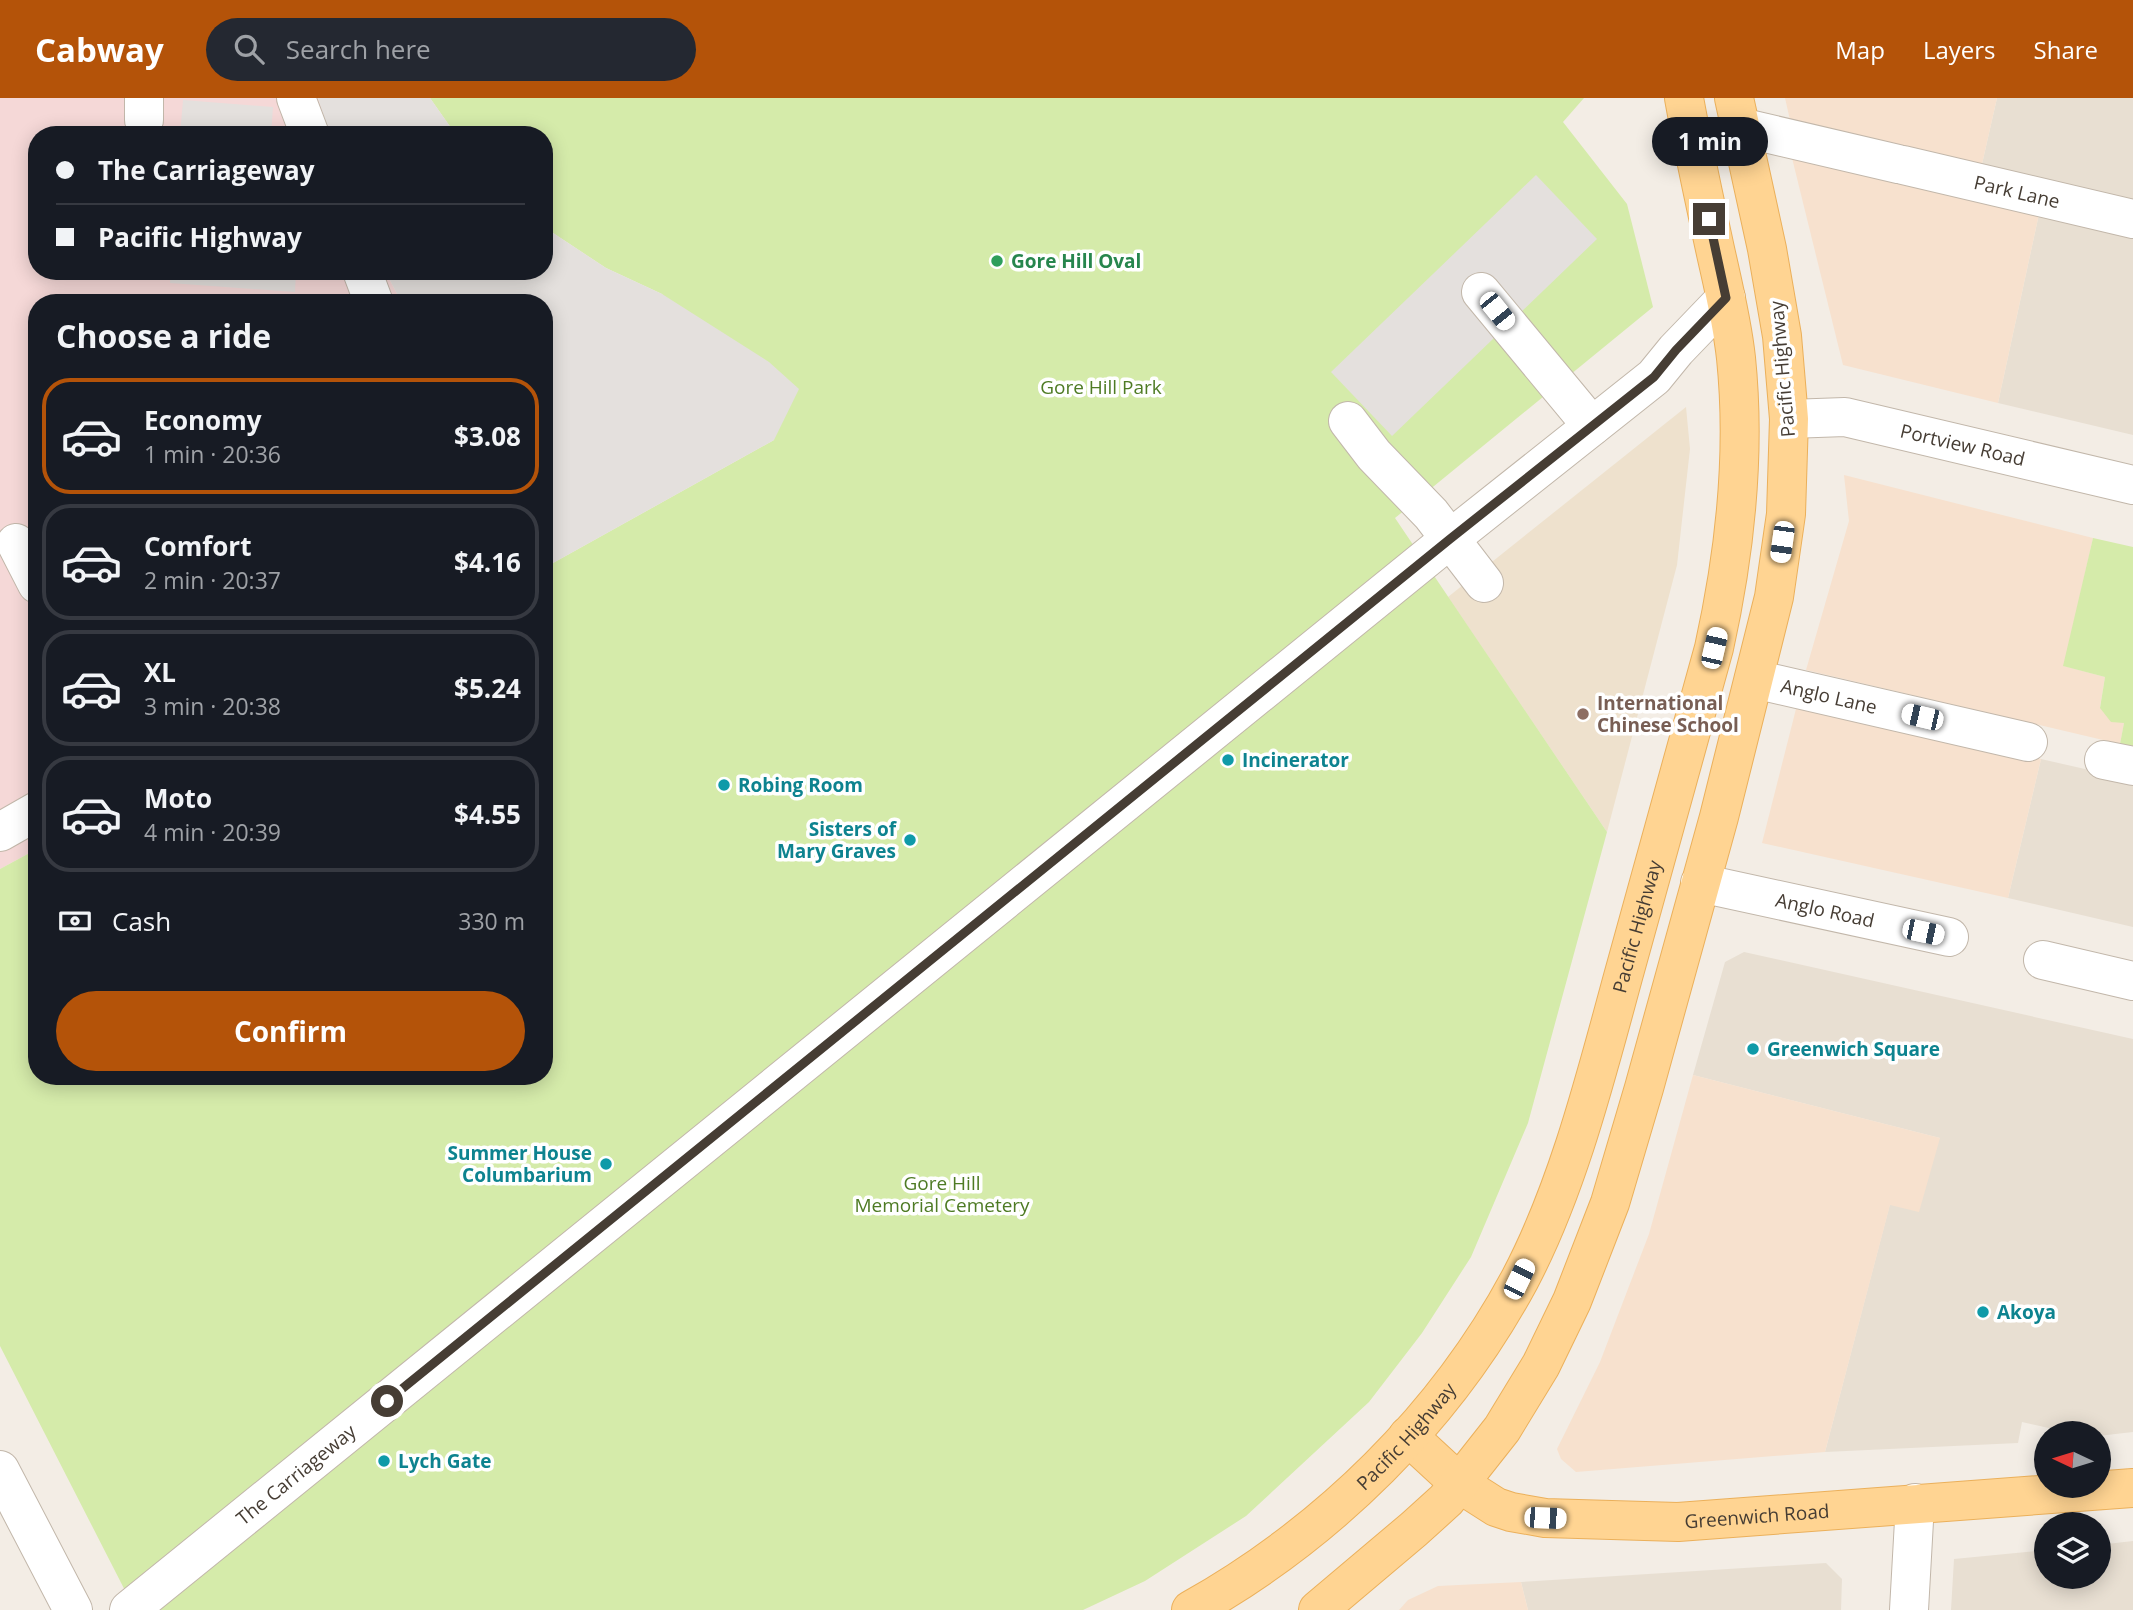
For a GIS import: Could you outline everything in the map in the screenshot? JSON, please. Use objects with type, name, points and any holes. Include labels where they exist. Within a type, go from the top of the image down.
[{"type":"main road","name":"Pacific Highway","points":[[1191,1610],[1284,1550],[1355,1491],[1441,1399],[1470,1361],[1519,1279],[1556,1196],[1583,1119],[1714,648],[1725,597],[1735,526],[1740,431],[1736,356],[1684,98]]},
{"type":"main road","name":"Pacific Highway","points":[[1318,1610],[1414,1530],[1460,1483],[1484,1454],[1512,1412],[1541,1365],[1572,1301],[1610,1203],[1644,1088],[1754,679],[1776,583],[1786,514],[1789,419],[1780,324],[1767,249],[1737,113]]},
{"type":"main road","name":"Greenwich Road","points":[[1408,1436],[1460,1483],[1496,1507],[1545,1518],[1678,1522],[2133,1488]]},
{"type":"street","points":[[296,98],[307,126]]},
{"type":"street","name":"Park Lane","points":[[1737,113],[1900,165],[2133,219]]},
{"type":"street","points":[[1481,292],[1592,426]]},
{"type":"street","name":"The Carriageway","points":[[129,1610],[1450,539],[1654,377],[1726,298]]},
{"type":"street","name":"Portview Road","points":[[1789,419],[1844,417],[2133,485]]},
{"type":"street","points":[[1348,421],[1374,455],[1431,514],[1484,583]]},
{"type":"street","points":[[16,543],[28,566]]},
{"type":"street","name":"Anglo Lane","points":[[1754,679],[2028,742]]},
{"type":"street","points":[[0,832],[28,816]]},
{"type":"street","name":"Anglo Road","points":[[1700,883],[1949,937]]},
{"type":"street","points":[[2043,960],[2133,981]]},
{"type":"street","points":[[0,1470],[73,1610]]},
{"type":"street","points":[[1909,1610],[1915,1503]]},
{"type":"shaded area","points":[[0,98],[318,98],[327,126],[28,126],[28,280],[390,280],[397,294],[28,294],[28,854],[0,869]]},
{"type":"shaded area","points":[[318,98],[430,98],[450,126],[327,126]]},
{"type":"shaded area","points":[[1785,98],[1997,98],[1982,164],[1790,120]]},
{"type":"shaded area","points":[[1997,98],[2133,98],[2133,200],[1982,164]]},
{"type":"shaded area","points":[[183,100],[273,107],[272,126],[181,126]]},
{"type":"shaded area","points":[[1792,158],[2039,214],[1998,403],[1843,365]]},
{"type":"shaded area","points":[[1536,175],[1597,239],[1392,436],[1331,372]]},
{"type":"shaded area","points":[[2039,214],[2133,236],[2133,435],[1998,403]]},
{"type":"shaded area","points":[[553,233],[606,268],[662,294],[769,362],[799,389],[774,440],[553,563],[553,294],[397,294],[390,280],[553,280]]},
{"type":"shaded area","points":[[170,280],[296,280],[295,292],[170,283]]},
{"type":"shaded area","name":"International Chinese School","points":[[1686,407],[1690,449],[1677,565],[1607,832],[1448,597]]},
{"type":"shaded area","points":[[1844,475],[2093,538],[2064,666],[2105,677],[2100,707],[2124,723],[2120,744],[1806,670],[1849,521]]},
{"type":"shaded area","points":[[1798,701],[2041,759],[2008,898],[1762,843]]},
{"type":"shaded area","points":[[2041,759],[2133,780],[2133,927],[2008,898]]},
{"type":"shaded area","points":[[1744,952],[2133,1039],[2133,1432],[2111,1435],[2111,1421],[2034,1421],[2034,1425],[2022,1422],[2018,1443],[1825,1452],[1890,1204],[1940,1138],[1693,1075],[1725,962]]},
{"type":"shaded area","points":[[1693,1075],[1940,1138],[1919,1212],[1890,1205],[1825,1452],[1576,1472],[1561,1459],[1557,1449],[1600,1362],[1649,1234]]},
{"type":"shaded area","points":[[2133,1541],[2133,1610],[1951,1610],[1954,1559],[2034,1551],[2034,1589],[2111,1589],[2111,1544]]},
{"type":"shaded area","points":[[1826,1563],[1842,1579],[1841,1610],[1528,1610],[1521,1582]]},
{"type":"shaded area","points":[[1521,1582],[1528,1610],[1399,1610],[1408,1600],[1438,1586]]},
{"type":"green space","name":"Gore Hill Memorial Cemetery","points":[[430,98],[1584,98],[1563,122],[1627,204],[1653,307],[1395,518],[1607,832],[1528,1123],[1471,1257],[1422,1333],[1369,1402],[1246,1516],[1145,1581],[1083,1610],[135,1610],[0,1346],[0,869],[28,854],[28,1085],[553,1085],[553,563],[774,440],[662,294],[606,268],[553,233],[553,126],[450,126]]},
{"type":"green space","points":[[2093,538],[2133,547],[2133,747],[2120,744],[2124,723],[2111,722],[2100,708],[2105,677],[2063,666]]},
{"type":"place","name":"Gore Hill Oval","points":[[997,261]]},
{"type":"place","name":"International Chinese School","points":[[1583,714]]},
{"type":"place","name":"Incinerator","points":[[1228,760]]},
{"type":"place","name":"Robing Room","points":[[724,785]]},
{"type":"place","name":"Sisters of Mary Graves","points":[[910,840]]},
{"type":"place","name":"Greenwich Square","points":[[1753,1049]]},
{"type":"place","name":"Summer House Columbarium","points":[[606,1164]]},
{"type":"place","name":"Akoya","points":[[1983,1312]]},
{"type":"place","name":"Lych Gate","points":[[384,1461]]},
{"type":"route","points":[[387,1401],[1450,539],[1654,377],[1726,298],[1709,219]]},
{"type":"park label","name":"Gore Hill Park","points":[[1101,387]]}]
